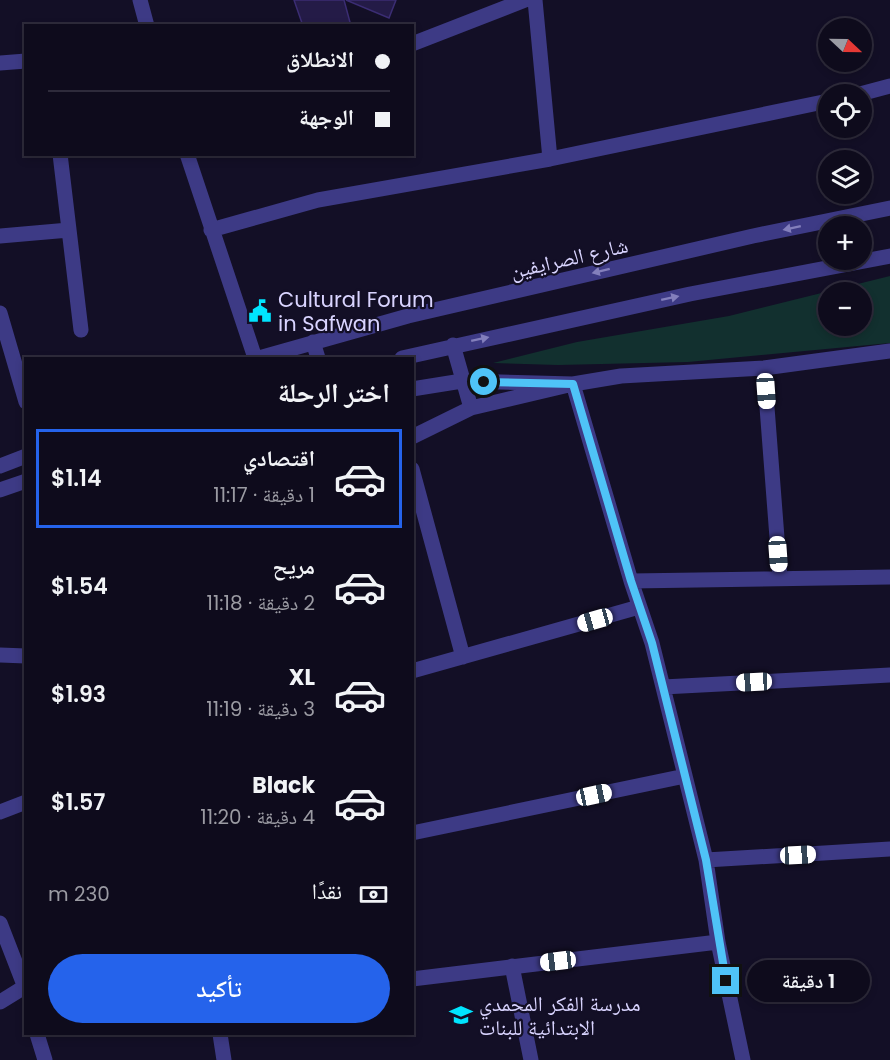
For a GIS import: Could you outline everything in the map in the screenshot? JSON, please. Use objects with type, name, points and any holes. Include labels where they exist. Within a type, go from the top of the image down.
[{"type":"street","points":[[140,0],[146,24]]},
{"type":"street","points":[[414,43],[525,0]]},
{"type":"street","points":[[535,0],[550,159]]},
{"type":"street","points":[[0,63],[24,61]]},
{"type":"street","points":[[872,91],[890,86]]},
{"type":"street","points":[[211,230],[318,200],[550,159],[818,103]]},
{"type":"street","points":[[60,156],[81,330]]},
{"type":"street","points":[[188,156],[211,230],[257,357]]},
{"type":"street","name":"شارع الصرايفين","points":[[260,357],[408,316],[617,267],[890,208]]},
{"type":"street","points":[[0,236],[69,230]]},
{"type":"street","points":[[406,357],[690,294],[890,256]]},
{"type":"street","points":[[0,313],[24,395]]},
{"type":"street","points":[[313,342],[318,357]]},
{"type":"street","points":[[453,345],[471,408]]},
{"type":"street","points":[[414,436],[471,408],[573,384],[621,376],[764,368],[890,351]]},
{"type":"street","points":[[764,368],[780,577]]},
{"type":"street","points":[[414,388],[462,381],[573,384]]},
{"type":"street","points":[[573,384],[663,687],[706,860],[718,942],[743,1060]]},
{"type":"street","points":[[0,466],[24,457]]},
{"type":"street","points":[[414,476],[463,657]]},
{"type":"street","points":[[0,490],[24,483]]},
{"type":"street","points":[[631,581],[890,577]]},
{"type":"street","points":[[414,670],[639,607]]},
{"type":"street","points":[[0,655],[24,656]]},
{"type":"street","points":[[663,687],[890,675]]},
{"type":"street","points":[[414,833],[685,776]]},
{"type":"street","points":[[0,812],[24,803]]},
{"type":"street","points":[[706,860],[890,849]]},
{"type":"street","points":[[0,923],[24,985]]},
{"type":"street","points":[[414,979],[718,942]]},
{"type":"street","points":[[512,966],[531,1060]]},
{"type":"street","points":[[0,1002],[24,989]]},
{"type":"street","points":[[38,1035],[45,1060]]},
{"type":"street","points":[[220,1035],[224,1060]]},
{"type":"green space","points":[[890,276],[890,343],[688,362],[558,365],[493,363],[577,342],[729,316],[818,294],[818,336],[872,336],[872,282],[866,282]]},
{"type":"building","points":[[294,0],[344,0],[350,24],[302,24]]},
{"type":"building","points":[[346,0],[396,0],[389,18]]},
{"type":"place","name":"Cultural Forum in Safwan","points":[[260,311]]},
{"type":"place","name":"مدرسة الفكر المحمدي الابتدائية للبنات","points":[[461,1015]]},
{"type":"route","points":[[484,382],[573,384],[631,581],[652,643],[706,860],[726,981]]}]
